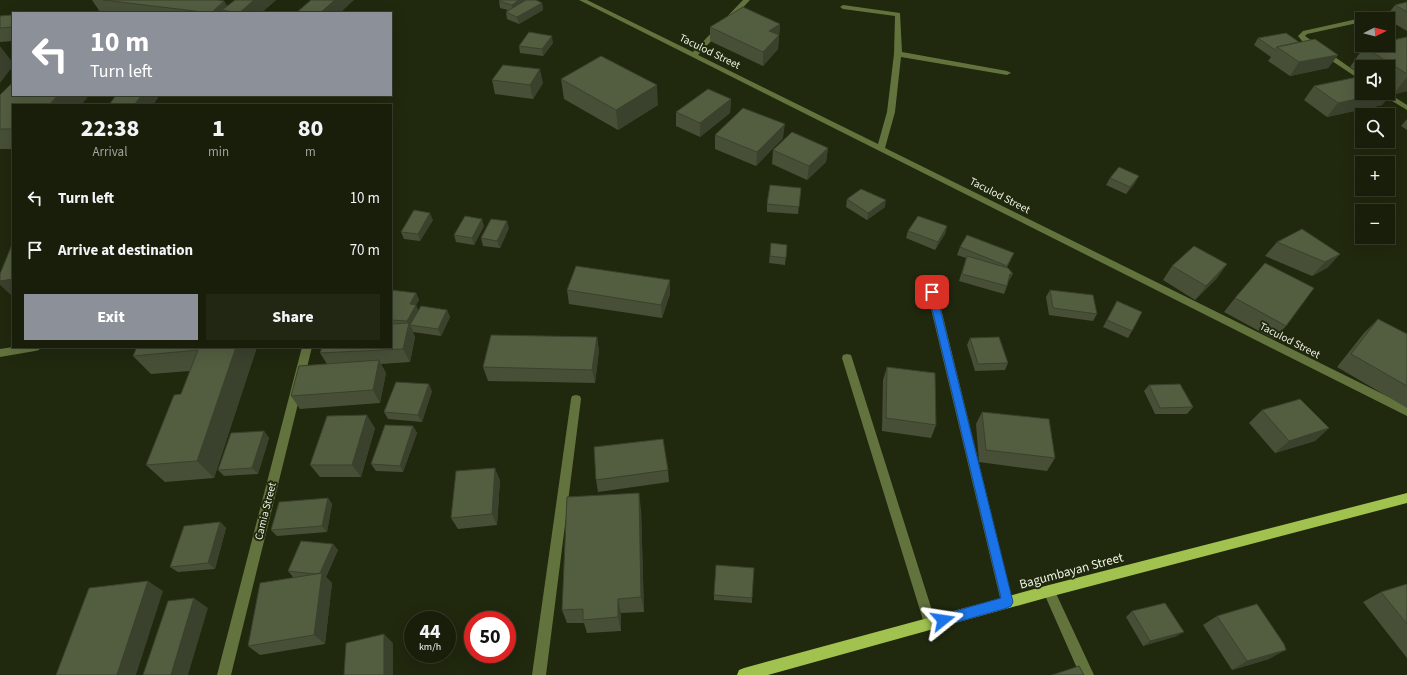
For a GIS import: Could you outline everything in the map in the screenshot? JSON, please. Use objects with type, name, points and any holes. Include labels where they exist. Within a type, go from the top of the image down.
[{"type":"main road","name":"Bagumbayan Street","points":[[744,675],[1007,602],[1407,498]]},
{"type":"street","name":"Taculod Street","points":[[582,0],[1407,411]]},
{"type":"street","points":[[694,55],[747,0]]},
{"type":"street","points":[[843,7],[898,14],[898,54],[891,112],[881,148]]},
{"type":"street","points":[[1395,13],[1407,10]]},
{"type":"street","points":[[1355,21],[1305,32],[1301,36],[1304,40],[1355,74]]},
{"type":"street","points":[[898,54],[1007,73]]},
{"type":"street","points":[[1394,100],[1407,108]]},
{"type":"street","points":[[932,292],[1007,602]]},
{"type":"street","points":[[0,353],[29,348]]},
{"type":"street","name":"Camia Street","points":[[224,675],[307,348]]},
{"type":"street","points":[[847,358],[930,623]]},
{"type":"street","points":[[539,675],[576,399]]},
{"type":"street","points":[[1049,591],[1087,675]]},
{"type":"building","points":[[103,0],[224,1],[212,12]]},
{"type":"building","points":[[235,0],[254,0],[240,12],[222,10]]},
{"type":"building","points":[[311,0],[335,0],[321,12],[297,12]]},
{"type":"building","points":[[519,0],[512,5],[499,1]]},
{"type":"building","points":[[526,0],[536,0],[542,3],[517,17],[506,12]]},
{"type":"building","points":[[1407,2],[1407,12],[1395,5]]},
{"type":"building","points":[[743,7],[780,24],[769,31],[779,35],[763,52],[710,27]]},
{"type":"building","points":[[12,15],[12,27],[0,28],[0,16]]},
{"type":"building","points":[[529,32],[552,36],[542,49],[519,46]]},
{"type":"building","points":[[1286,33],[1299,42],[1277,47],[1275,50],[1258,38]]},
{"type":"building","points":[[1407,37],[1407,74],[1395,66],[1395,60],[1385,60],[1372,52],[1395,52],[1395,40]]},
{"type":"building","points":[[1315,39],[1338,55],[1299,62],[1277,47]]},
{"type":"building","points":[[601,56],[657,85],[616,110],[561,79]]},
{"type":"building","points":[[503,65],[540,69],[530,85],[492,80]]},
{"type":"building","points":[[1355,77],[1355,99],[1338,103],[1314,86]]},
{"type":"building","points":[[12,83],[12,96],[57,96],[50,104],[12,104],[12,129],[0,129],[0,95]]},
{"type":"building","points":[[708,89],[731,99],[700,123],[676,112]]},
{"type":"building","points":[[115,96],[141,96],[135,104],[110,104]]},
{"type":"building","points":[[743,108],[785,124],[757,152],[715,135]]},
{"type":"building","points":[[792,132],[828,148],[809,166],[773,150]]},
{"type":"building","points":[[1119,167],[1139,176],[1130,187],[1110,178]]},
{"type":"building","points":[[770,185],[801,188],[799,207],[767,204]]},
{"type":"building","points":[[861,189],[886,200],[868,213],[847,199]]},
{"type":"building","points":[[414,210],[430,213],[418,234],[401,232]]},
{"type":"building","points":[[465,216],[482,219],[472,238],[454,235]]},
{"type":"building","points":[[918,216],[947,226],[938,242],[908,231]]},
{"type":"building","points":[[491,219],[507,221],[497,241],[481,238]]},
{"type":"building","points":[[1302,229],[1340,254],[1325,262],[1277,242]]},
{"type":"building","points":[[967,235],[1014,253],[1007,266],[960,247]]},
{"type":"building","points":[[771,243],[787,245],[786,258],[770,256]]},
{"type":"building","points":[[12,244],[12,279],[0,281],[0,274]]},
{"type":"building","points":[[1194,246],[1227,264],[1206,286],[1172,266]]},
{"type":"building","points":[[967,256],[1008,268],[1013,274],[1010,274],[1007,286],[962,274]]},
{"type":"building","points":[[1265,263],[1314,288],[1286,326],[1235,298]]},
{"type":"building","points":[[576,266],[670,280],[661,305],[567,290]]},
{"type":"building","points":[[392,290],[416,293],[410,304],[416,305],[407,321],[392,320]]},
{"type":"building","points":[[1050,290],[1093,295],[1097,314],[1053,308]]},
{"type":"building","points":[[1117,301],[1142,312],[1132,331],[1107,320]]},
{"type":"building","points":[[421,306],[447,310],[438,329],[410,325]]},
{"type":"building","points":[[1378,319],[1407,334],[1407,386],[1351,354]]},
{"type":"building","points":[[409,323],[403,349],[320,353],[322,348],[392,348],[392,324]]},
{"type":"building","points":[[491,335],[597,337],[592,370],[483,367]]},
{"type":"building","points":[[999,337],[1008,363],[978,364],[970,338]]},
{"type":"building","points":[[137,348],[236,348],[197,461],[146,465],[174,395],[181,394],[198,350],[133,356]]},
{"type":"building","points":[[379,360],[373,390],[291,396],[299,366]]},
{"type":"building","points":[[887,367],[935,373],[936,425],[886,418]]},
{"type":"building","points":[[396,382],[429,384],[418,415],[384,412]]},
{"type":"building","points":[[1180,384],[1193,407],[1160,408],[1149,385]]},
{"type":"building","points":[[1300,399],[1329,428],[1289,441],[1262,410]]},
{"type":"building","points":[[982,412],[1049,419],[1055,458],[986,450]]},
{"type":"building","points":[[367,415],[352,465],[310,465],[327,416]]},
{"type":"building","points":[[385,425],[413,426],[400,466],[371,464]]},
{"type":"building","points":[[264,431],[252,468],[218,470],[231,433]]},
{"type":"building","points":[[663,439],[668,470],[596,480],[594,447]]},
{"type":"building","points":[[495,468],[492,514],[451,518],[456,471]]},
{"type":"building","points":[[639,493],[641,597],[618,599],[618,617],[583,620],[583,609],[562,610],[567,497]]},
{"type":"building","points":[[328,498],[322,526],[271,530],[279,502]]},
{"type":"building","points":[[220,522],[208,563],[170,567],[184,526]]},
{"type":"building","points":[[301,541],[333,544],[320,573],[315,574],[288,571]]},
{"type":"building","points":[[716,565],[754,568],[752,598],[714,595]]},
{"type":"building","points":[[322,573],[314,635],[248,646],[260,583]]},
{"type":"building","points":[[148,581],[117,675],[56,675],[89,588]]},
{"type":"building","points":[[1407,584],[1407,624],[1381,592]]},
{"type":"building","points":[[194,598],[171,675],[143,675],[168,601]]},
{"type":"building","points":[[1165,603],[1184,632],[1150,641],[1132,611]]},
{"type":"building","points":[[1257,604],[1284,644],[1286,650],[1247,661],[1217,616]]},
{"type":"building","points":[[384,634],[384,675],[344,675],[346,643]]},
{"type":"building","points":[[1079,666],[1084,675],[1052,675]]},
{"type":"route","points":[[932,292],[1007,602],[943,620]]}]
